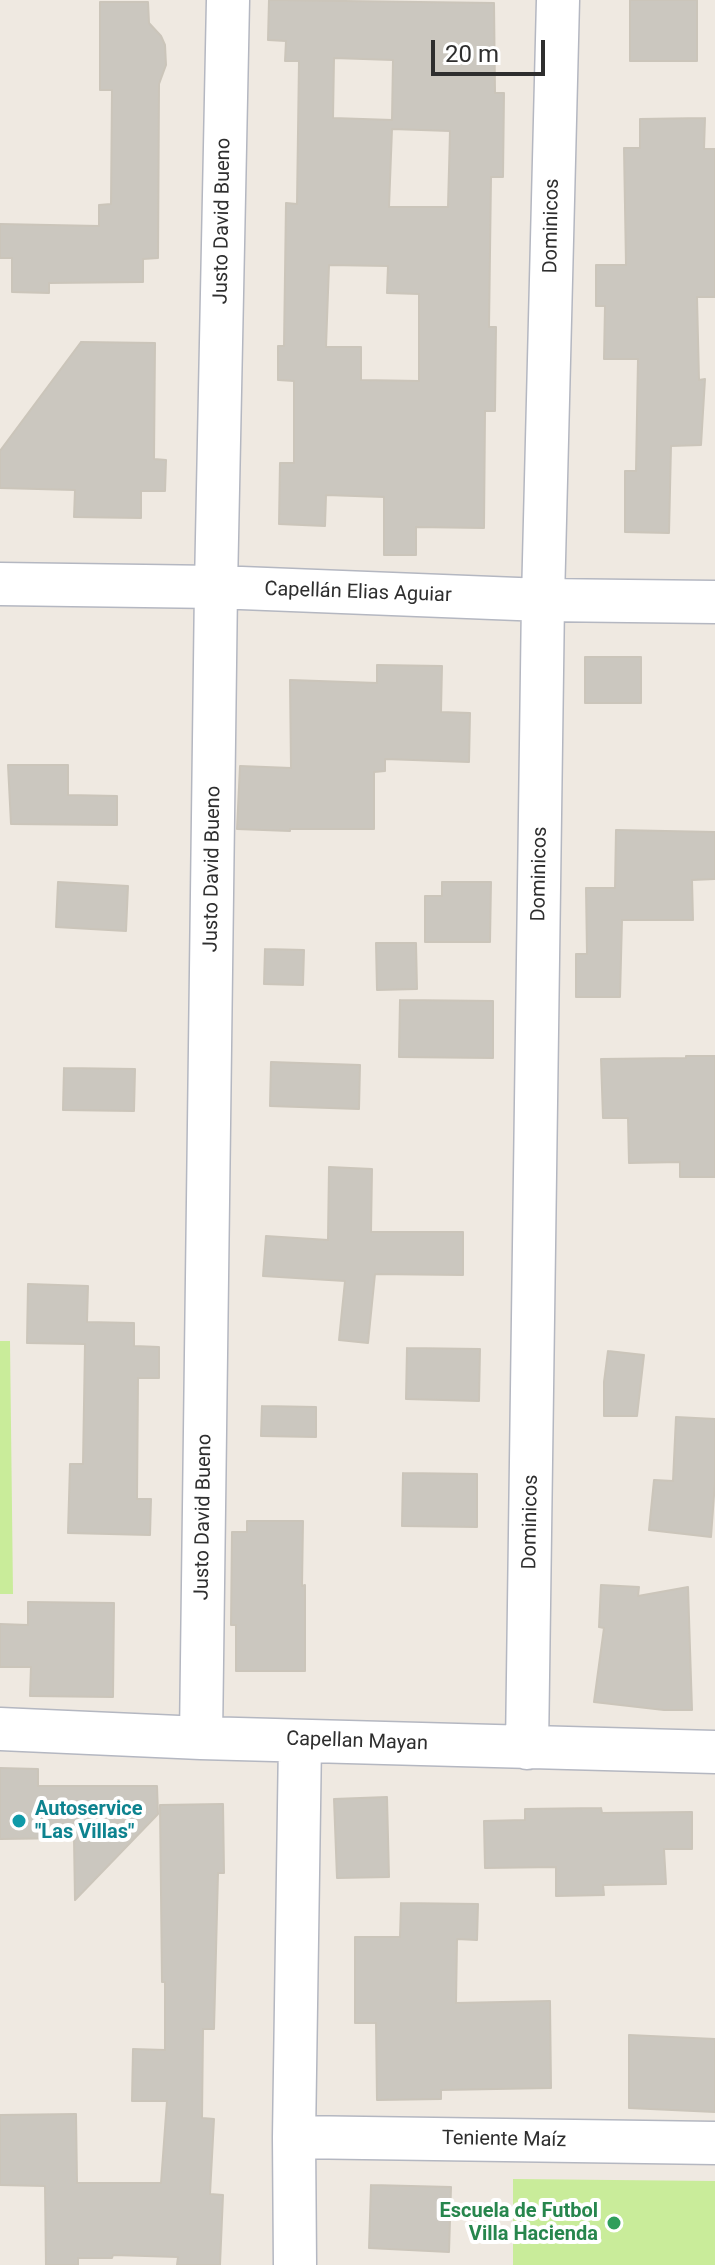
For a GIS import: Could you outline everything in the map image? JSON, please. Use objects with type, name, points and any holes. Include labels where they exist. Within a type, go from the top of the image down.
[{"type":"street","name":"Justo David Bueno","points":[[201,1738],[216,587],[228,0]]},
{"type":"street","name":"Dominicos","points":[[527,1748],[543,600],[558,0]]},
{"type":"street","name":"Capellán Elias Aguiar","points":[[0,584],[216,587],[543,600],[715,602]]},
{"type":"street","name":"Capellan Mayan","points":[[0,1729],[201,1738],[715,1752]]},
{"type":"street","points":[[295,2265],[300,1741]]},
{"type":"street","name":"Teniente Maíz","points":[[294,2137],[715,2143]]},
{"type":"green space","points":[[0,1341],[10,1341],[13,1594],[0,1594]]},
{"type":"green space","name":"Escuela de Futbol Villa Hacienda","points":[[513,2179],[715,2181],[715,2265],[513,2265]]},
{"type":"building","points":[[269,0],[494,3],[495,93],[504,93],[503,177],[491,177],[489,327],[496,327],[495,411],[485,411],[484,528],[416,527],[416,555],[384,555],[384,497],[326,495],[325,526],[279,524],[280,463],[294,463],[294,381],[278,380],[278,346],[284,346],[286,203],[297,204],[299,61],[285,61],[286,41],[268,40]],"holes":[[[334,58],[393,60],[392,120],[333,118]],[[392,129],[450,131],[448,207],[389,207]],[[329,265],[388,266],[387,293],[419,294],[419,381],[361,380],[361,347],[326,347]]]},
{"type":"building","points":[[630,0],[697,0],[697,61],[630,61]]},
{"type":"building","points":[[100,2],[148,2],[149,23],[165,45],[166,65],[159,84],[158,258],[143,259],[143,282],[49,283],[49,293],[12,292],[12,258],[0,258],[0,224],[99,226],[99,205],[111,204],[112,90],[100,90]]},
{"type":"building","points":[[705,118],[704,149],[715,149],[715,297],[697,297],[699,380],[705,379],[701,445],[671,446],[669,533],[625,532],[625,471],[636,471],[638,359],[604,359],[605,306],[596,306],[596,265],[626,265],[624,148],[640,148],[640,119]]},
{"type":"building","points":[[81,342],[155,343],[154,459],[166,460],[165,491],[141,491],[141,518],[74,517],[75,490],[0,488],[0,451]]},
{"type":"building","points":[[585,657],[641,657],[641,703],[585,703]]},
{"type":"building","points":[[377,665],[442,666],[441,712],[470,713],[469,762],[385,759],[385,771],[374,772],[374,829],[237,829],[240,766],[291,768],[290,680],[377,683]]},
{"type":"building","points":[[8,765],[68,765],[68,795],[117,796],[117,825],[11,824]]},
{"type":"building","points":[[616,830],[715,832],[715,879],[692,880],[693,920],[622,920],[620,997],[576,997],[576,954],[587,954],[586,888],[615,888]]},
{"type":"building","points":[[58,882],[128,886],[126,931],[56,927]]},
{"type":"building","points":[[442,882],[491,882],[490,942],[425,942],[425,896],[442,896]]},
{"type":"building","points":[[376,943],[416,943],[417,989],[377,990]]},
{"type":"building","points":[[265,949],[304,950],[303,985],[264,984]]},
{"type":"building","points":[[400,1000],[493,1001],[493,1058],[399,1057]]},
{"type":"building","points":[[715,1056],[715,1177],[680,1177],[680,1162],[629,1163],[628,1118],[603,1118],[601,1059]]},
{"type":"building","points":[[271,1062],[360,1065],[359,1109],[270,1106]]},
{"type":"building","points":[[64,1068],[135,1069],[134,1111],[63,1110]]},
{"type":"building","points":[[329,1167],[372,1169],[371,1232],[463,1232],[463,1275],[375,1274],[368,1343],[339,1340],[345,1281],[263,1276],[266,1236],[328,1240]]},
{"type":"building","points":[[28,1284],[88,1286],[87,1322],[134,1323],[134,1346],[159,1347],[159,1378],[138,1378],[137,1499],[151,1499],[150,1535],[68,1533],[70,1464],[83,1464],[85,1344],[27,1343]]},
{"type":"building","points":[[407,1348],[480,1349],[479,1401],[406,1399]]},
{"type":"building","points":[[608,1351],[644,1355],[637,1416],[604,1416]]},
{"type":"building","points":[[262,1406],[316,1407],[316,1437],[261,1436]]},
{"type":"building","points":[[676,1417],[715,1419],[711,1537],[649,1530],[654,1480],[673,1481]]},
{"type":"building","points":[[403,1473],[477,1474],[477,1527],[402,1526]]},
{"type":"building","points":[[247,1521],[303,1521],[305,1671],[236,1671],[236,1625],[231,1625],[232,1532],[247,1532]]},
{"type":"building","points":[[601,1585],[639,1587],[638,1596],[688,1587],[692,1710],[594,1702],[604,1628],[599,1627]]},
{"type":"building","points":[[28,1602],[114,1603],[113,1697],[30,1696],[31,1667],[0,1667],[0,1624],[28,1625]]},
{"type":"building","points":[[0,1768],[38,1769],[38,1786],[157,1786],[158,1814],[75,1900],[74,1838],[0,1839]]},
{"type":"building","points":[[387,1797],[389,1877],[337,1878],[334,1799]]},
{"type":"building","points":[[223,1804],[224,1873],[218,1873],[214,2029],[203,2029],[202,2118],[214,2119],[210,2194],[223,2195],[220,2265],[177,2265],[178,2257],[113,2255],[112,2258],[78,2258],[78,2265],[46,2265],[45,2186],[0,2185],[0,2115],[76,2114],[77,2183],[161,2183],[167,2101],[132,2101],[133,2049],[165,2050],[160,1805]]},
{"type":"building","points":[[601,1808],[602,1813],[692,1812],[692,1849],[664,1849],[666,1884],[603,1885],[604,1895],[556,1896],[556,1867],[485,1868],[484,1821],[525,1820],[525,1809]]},
{"type":"building","points":[[401,1903],[478,1904],[477,1940],[457,1939],[456,2003],[550,2001],[551,2088],[441,2090],[441,2099],[377,2100],[376,2023],[355,2023],[355,1937],[400,1937]]},
{"type":"building","points":[[629,2035],[715,2039],[715,2112],[629,2108]]},
{"type":"building","points":[[371,2185],[451,2187],[449,2252],[369,2248]]},
{"type":"place","name":"Autoservice \"Las Villas\"","points":[[19,1821]]},
{"type":"place","name":"Escuela de Futbol Villa Hacienda","points":[[614,2223]]}]
